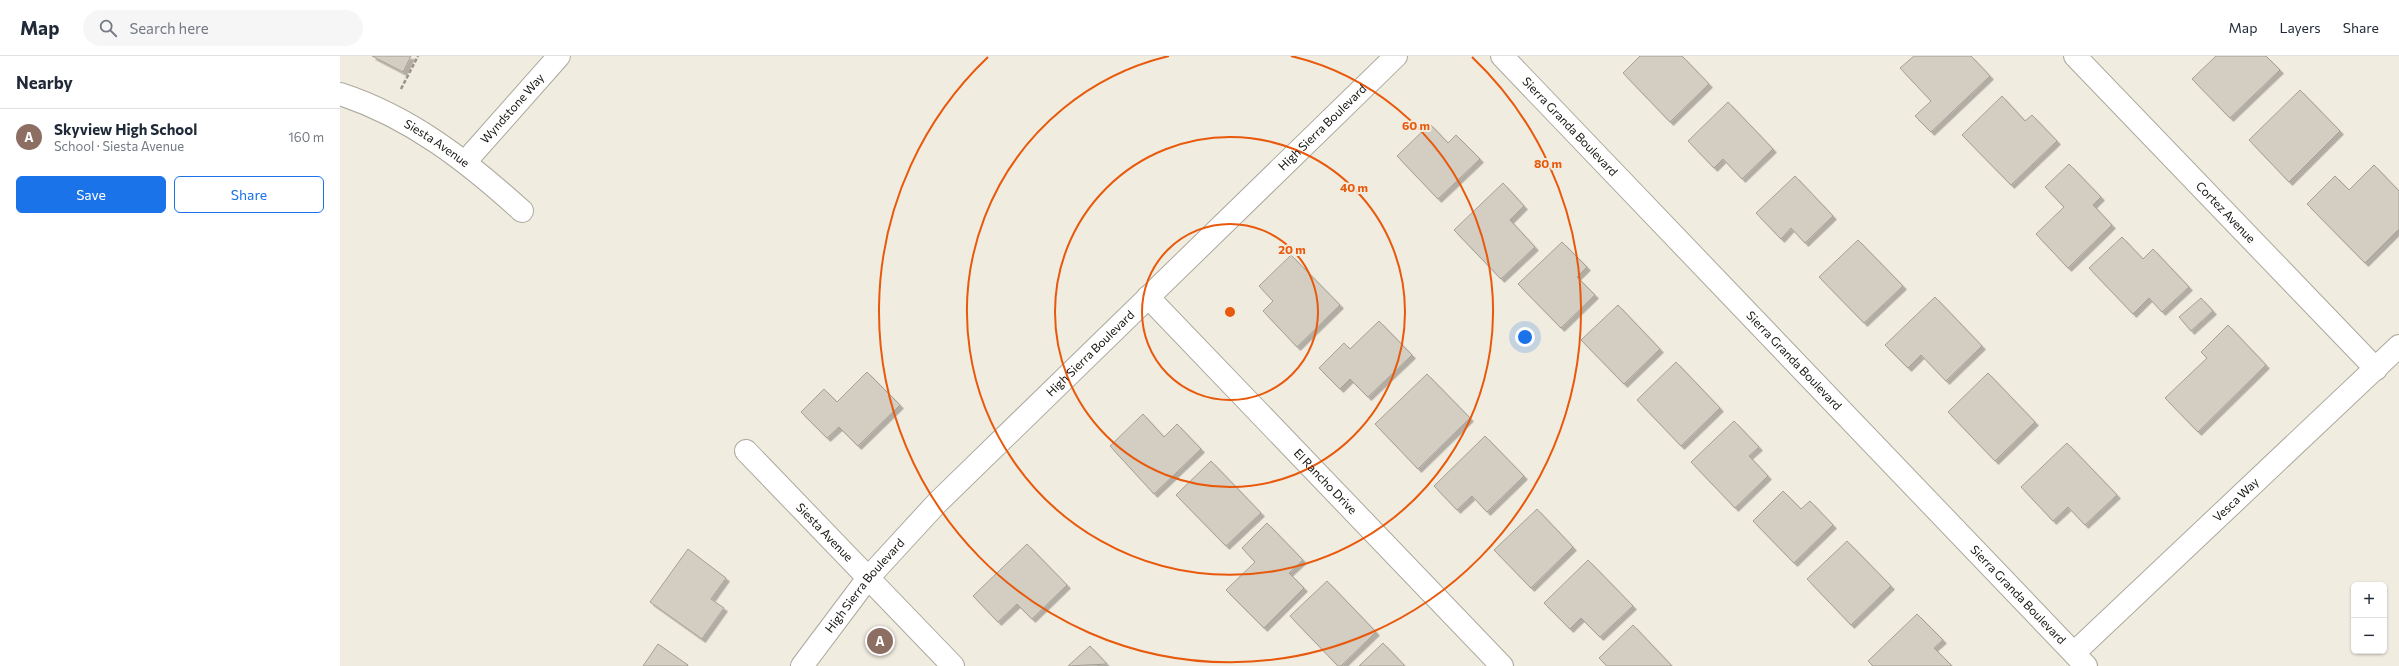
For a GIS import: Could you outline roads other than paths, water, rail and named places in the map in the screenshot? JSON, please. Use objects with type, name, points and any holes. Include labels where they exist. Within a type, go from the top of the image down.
[{"type":"street","name":"Wyndstone Way","points":[[466,162],[559,56]]},
{"type":"street","name":"High Sierra Boulevard","points":[[802,666],[868,578],[938,503],[1396,56]]},
{"type":"street","name":"Sierra Granda Boulevard","points":[[1502,56],[2080,660]]},
{"type":"street","name":"Cortez Avenue","points":[[2075,56],[2376,369]]},
{"type":"street","name":"Siesta Avenue","points":[[340,94],[368,103],[429,136],[466,162],[522,211]]},
{"type":"street","name":"El Rancho Drive","points":[[1148,297],[1502,666]]},
{"type":"street","name":"Vesca Way","points":[[2080,660],[2399,346]]},
{"type":"street","name":"Siesta Avenue","points":[[746,451],[953,666]]},
{"type":"place","name":"Skyview High School","points":[[880,641]]}]
